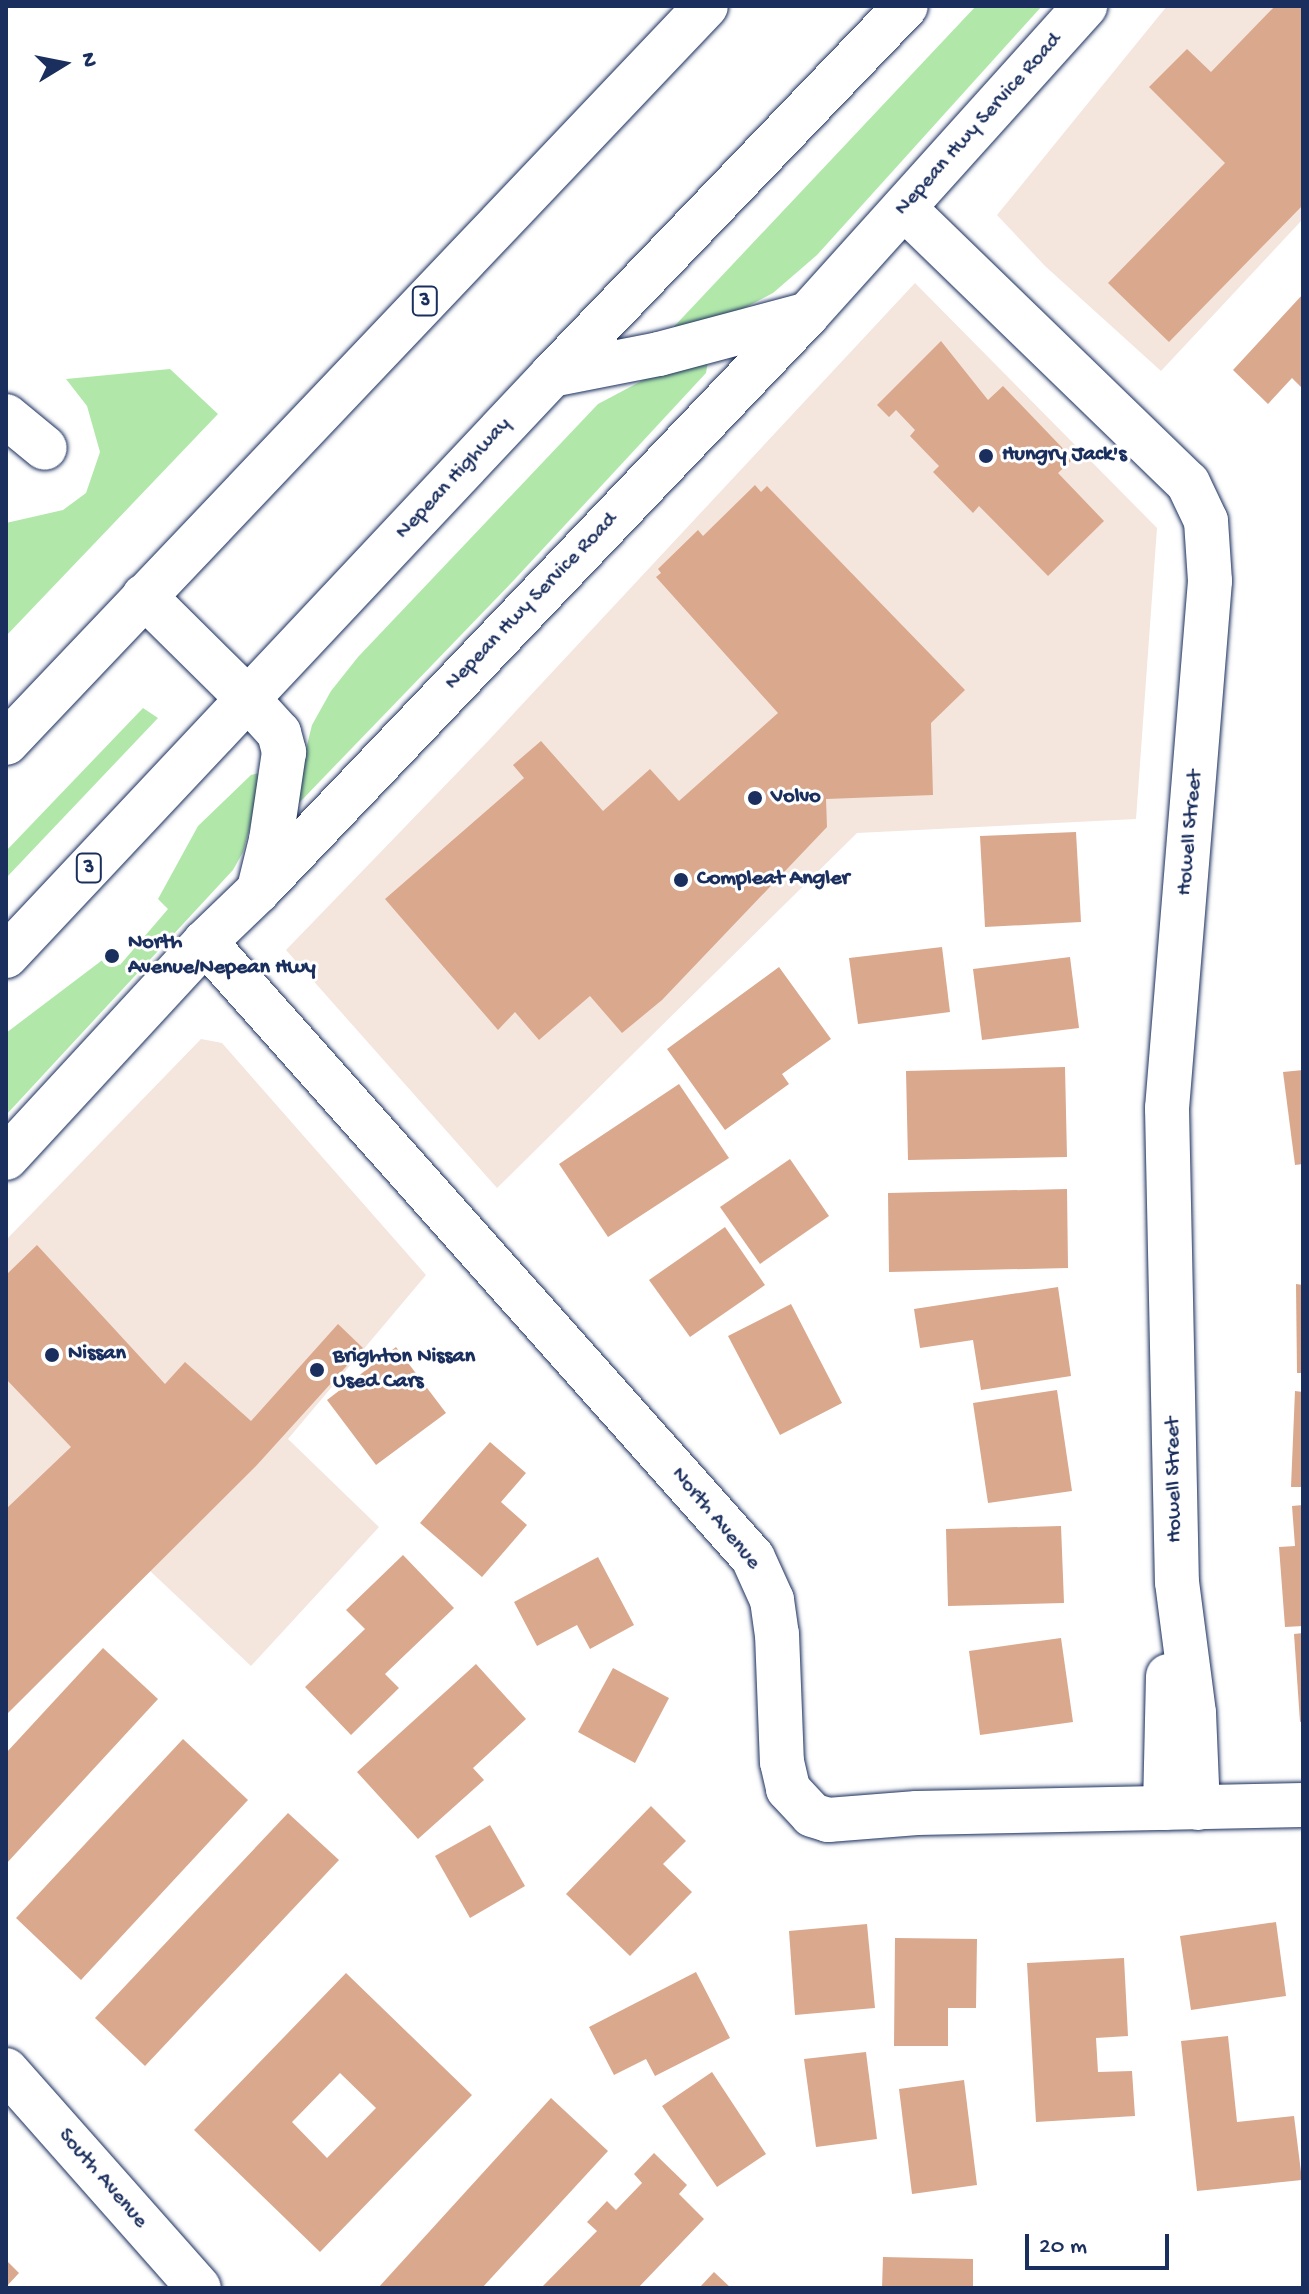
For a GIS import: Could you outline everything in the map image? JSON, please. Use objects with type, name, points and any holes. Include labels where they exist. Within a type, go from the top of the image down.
[{"type":"main road","name":"3","points":[[6,743],[706,6]]},
{"type":"main road","name":"Nepean Highway","points":[[6,956],[552,375],[906,6]]},
{"type":"main road","name":"Nepean Hwy Service Road","points":[[6,1158],[205,942],[258,891],[807,315],[1085,6]]},
{"type":"main road","name":"Howell Street","points":[[904,208],[1188,483],[1206,521],[1210,581],[1167,1108],[1177,1582],[1164,1712],[1181,1808]]},
{"type":"main road","points":[[552,375],[659,354],[807,315]]},
{"type":"main road","points":[[6,416],[45,448]]},
{"type":"main road","points":[[144,596],[279,733],[284,752],[271,840],[258,891]]},
{"type":"main road","name":"North Avenue","points":[[205,942],[753,1558],[772,1600],[777,1634],[782,1762],[788,1789],[812,1815],[828,1820],[917,1813],[1303,1805]]},
{"type":"main road","name":"South Avenue","points":[[6,2070],[199,2288]]},
{"type":"shaded area","points":[[1167,6],[1303,6],[1303,219],[1161,371],[1045,266],[997,215]]},
{"type":"shaded area","points":[[915,283],[1157,528],[1136,819],[857,833],[497,1188],[286,950],[488,741]]},
{"type":"shaded area","points":[[201,1039],[222,1043],[426,1275],[288,1439],[379,1527],[251,1666],[148,1569],[6,1711],[6,1240]]},
{"type":"green space","points":[[976,6],[1042,6],[817,255],[773,293],[727,317],[667,334]]},
{"type":"green space","points":[[708,361],[706,373],[514,580],[298,804],[292,806],[312,725],[331,691],[358,657],[598,404],[649,377]]},
{"type":"green space","points":[[170,369],[218,414],[6,636],[6,523],[63,510],[86,493],[100,452],[87,406],[66,379]]},
{"type":"green space","points":[[143,708],[158,718],[6,878],[6,851]]},
{"type":"green space","points":[[259,773],[262,783],[243,852],[233,870],[6,1115],[6,1033],[109,955],[120,965],[168,909],[158,899],[198,826],[251,775]]},
{"type":"building","points":[[1275,6],[1303,6],[1303,205],[1169,342],[1108,283],[1225,163],[1149,87],[1187,49],[1211,72]]},
{"type":"building","points":[[1303,294],[1303,389],[1292,378],[1268,404],[1233,370]]},
{"type":"building","points":[[941,341],[988,400],[1003,386],[1073,459],[1058,473],[1104,521],[1048,576],[979,506],[973,513],[933,472],[939,466],[910,436],[915,430],[896,410],[889,417],[877,405]]},
{"type":"building","points":[[755,485],[761,492],[767,486],[965,690],[931,723],[933,795],[826,799],[827,827],[662,1000],[622,1033],[590,996],[539,1040],[515,1012],[498,1030],[385,899],[524,778],[513,765],[541,741],[603,811],[650,769],[679,801],[778,713],[656,577],[661,573],[658,569],[698,530],[703,536]]},
{"type":"building","points":[[1076,832],[1081,922],[985,927],[980,836]]},
{"type":"building","points":[[942,947],[950,1012],[858,1024],[849,958]]},
{"type":"building","points":[[1070,957],[1079,1028],[982,1040],[973,969]]},
{"type":"building","points":[[779,967],[831,1039],[782,1074],[789,1084],[725,1130],[667,1049]]},
{"type":"building","points":[[1065,1067],[1067,1157],[908,1160],[906,1071]]},
{"type":"building","points":[[1303,1070],[1303,1164],[1295,1165],[1283,1072]]},
{"type":"building","points":[[679,1084],[729,1158],[608,1237],[559,1164]]},
{"type":"building","points":[[790,1159],[829,1216],[760,1264],[720,1207]]},
{"type":"building","points":[[1067,1189],[1068,1268],[889,1272],[888,1193]]},
{"type":"building","points":[[725,1227],[765,1285],[690,1337],[649,1280]]},
{"type":"building","points":[[37,1245],[165,1384],[185,1362],[251,1421],[338,1324],[363,1348],[256,1466],[6,1715],[6,1509],[71,1447],[6,1379],[6,1275]]},
{"type":"building","points":[[1296,1284],[1303,1285],[1303,1373],[1297,1373]]},
{"type":"building","points":[[1058,1287],[1071,1376],[981,1390],[973,1340],[920,1348],[914,1309]]},
{"type":"building","points":[[791,1304],[842,1403],[780,1435],[728,1336]]},
{"type":"building","points":[[396,1347],[446,1413],[376,1465],[327,1400]]},
{"type":"building","points":[[1057,1390],[1072,1491],[988,1503],[973,1403]]},
{"type":"building","points":[[1295,1391],[1303,1392],[1303,1487],[1291,1487]]},
{"type":"building","points":[[490,1442],[526,1473],[501,1502],[527,1525],[482,1577],[420,1523]]},
{"type":"building","points":[[1303,1505],[1303,1626],[1285,1627],[1279,1547],[1295,1546],[1292,1506]]},
{"type":"building","points":[[1061,1526],[1064,1603],[948,1606],[946,1529]]},
{"type":"building","points":[[403,1555],[454,1608],[385,1674],[399,1688],[351,1735],[305,1687],[365,1629],[346,1610]]},
{"type":"building","points":[[598,1557],[634,1625],[590,1649],[577,1625],[537,1646],[514,1602]]},
{"type":"building","points":[[1303,1633],[1303,1721],[1300,1722],[1294,1634]]},
{"type":"building","points":[[1061,1638],[1073,1722],[980,1735],[969,1651]]},
{"type":"building","points":[[103,1648],[158,1699],[6,1864],[6,1753]]},
{"type":"building","points":[[476,1664],[526,1719],[473,1768],[484,1780],[418,1839],[357,1772]]},
{"type":"building","points":[[613,1668],[669,1698],[635,1763],[578,1732]]},
{"type":"building","points":[[183,1739],[248,1800],[81,1980],[16,1918]]},
{"type":"building","points":[[651,1806],[686,1841],[663,1864],[692,1892],[630,1956],[566,1894]]},
{"type":"building","points":[[288,1813],[339,1860],[145,2066],[95,2018]]},
{"type":"building","points":[[490,1825],[525,1886],[470,1918],[435,1856]]},
{"type":"building","points":[[1276,1922],[1286,1996],[1191,2010],[1180,1936]]},
{"type":"building","points":[[867,1924],[875,2008],[795,2015],[789,1931]]},
{"type":"building","points":[[895,1938],[977,1939],[976,2008],[948,2008],[948,2046],[894,2046]]},
{"type":"building","points":[[1124,1958],[1128,2036],[1096,2038],[1098,2072],[1132,2071],[1135,2116],[1036,2122],[1027,1963]]},
{"type":"building","points":[[696,1972],[730,2038],[655,2076],[646,2059],[614,2075],[589,2027]]},
{"type":"building","points":[[346,1973],[472,2095],[320,2252],[194,2130]],"holes":[[[340,2073],[376,2108],[327,2158],[292,2122]]]},
{"type":"building","points":[[1228,2036],[1237,2122],[1294,2116],[1302,2180],[1197,2191],[1181,2041]]},
{"type":"building","points":[[866,2052],[877,2139],[816,2147],[804,2059]]},
{"type":"building","points":[[712,2072],[766,2154],[717,2187],[662,2106]]},
{"type":"building","points":[[964,2080],[977,2185],[912,2194],[899,2089]]},
{"type":"building","points":[[551,2098],[608,2151],[482,2288],[378,2288]]},
{"type":"building","points":[[654,2153],[687,2185],[679,2194],[704,2219],[638,2288],[541,2288],[597,2231],[587,2222],[607,2201],[616,2210],[642,2183],[634,2174]]},
{"type":"building","points":[[883,2257],[973,2259],[973,2288],[882,2288]]},
{"type":"building","points":[[6,2260],[19,2273],[6,2287]]},
{"type":"building","points":[[714,2272],[731,2288],[699,2288]]},
{"type":"place","name":"Hungry Jack's","points":[[986,456]]},
{"type":"place","name":"Volvo","points":[[755,798]]},
{"type":"place","name":"Compleat Angler","points":[[681,880]]},
{"type":"place","name":"North Avenue/Nepean Hwy","points":[[112,956]]},
{"type":"place","name":"Nissan","points":[[52,1355]]},
{"type":"place","name":"Brighton Nissan Used Cars","points":[[317,1370]]}]
